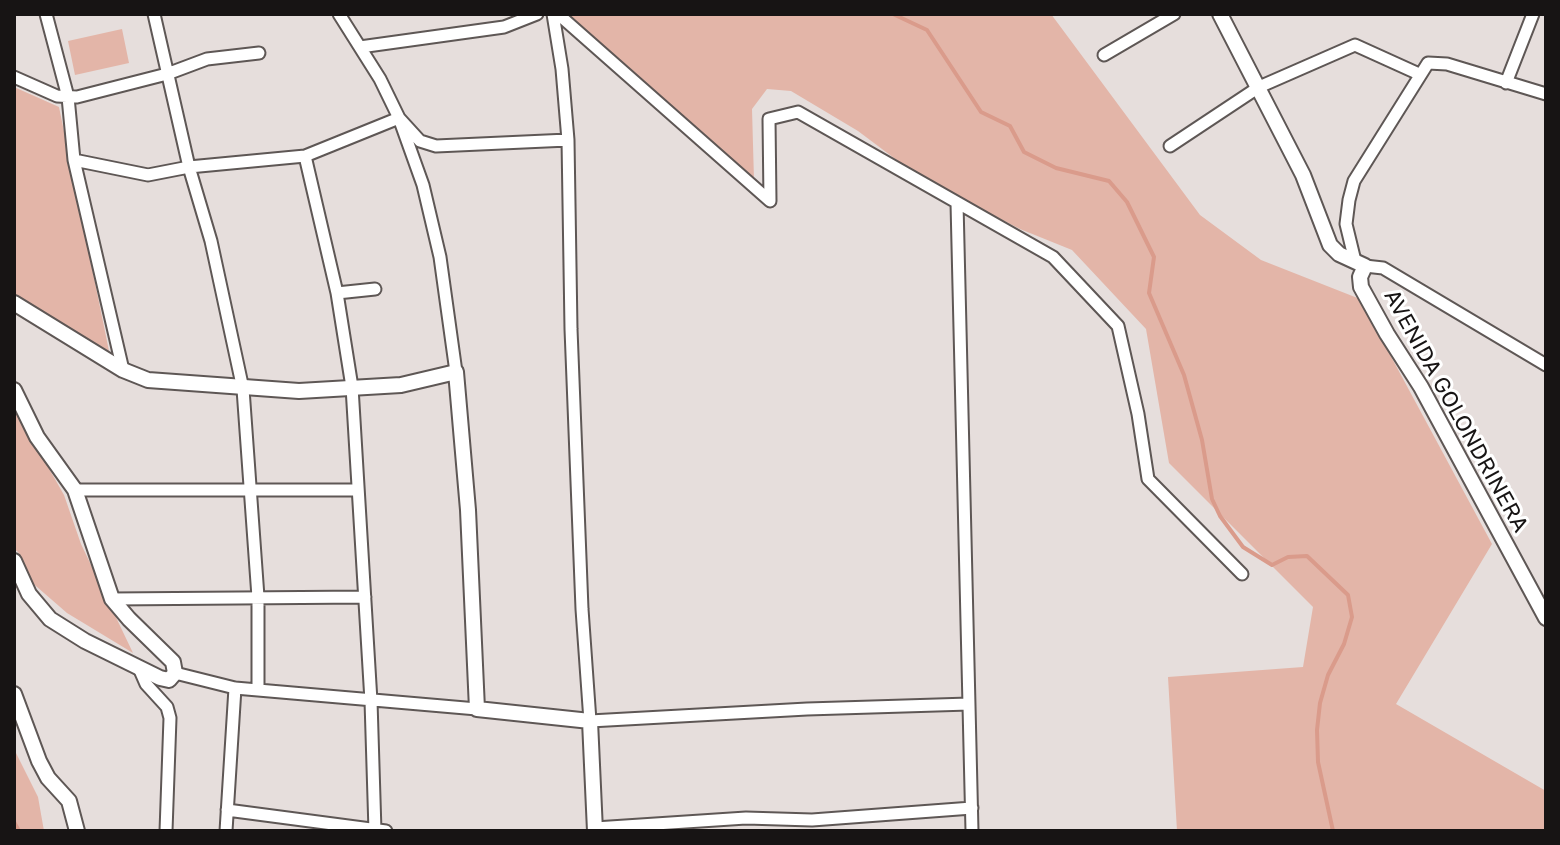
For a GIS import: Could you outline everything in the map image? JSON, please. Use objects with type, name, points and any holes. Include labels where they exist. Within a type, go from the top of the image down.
[{"type":"street","points":[[46,14],[68,97],[74,160],[123,370]]},
{"type":"street","points":[[154,14],[189,167],[211,241],[243,389],[258,597],[258,690]]},
{"type":"street","points":[[339,14],[380,79],[399,118],[423,185],[437,243],[456,372],[468,510],[477,709]]},
{"type":"street","points":[[360,47],[504,27],[537,14]]},
{"type":"street","points":[[555,14],[568,140],[571,342],[595,830],[746,818],[812,820],[972,808]]},
{"type":"street","points":[[555,14],[770,201],[769,119],[798,112],[1053,257],[1118,326],[1138,414],[1148,479],[1242,574]]},
{"type":"street","points":[[1104,55],[1174,14]]},
{"type":"street","points":[[1220,14],[1303,175],[1330,245],[1339,254],[1360,264],[1383,268],[1546,365]]},
{"type":"street","points":[[1506,83],[1533,14]]},
{"type":"street","points":[[1170,146],[1259,87],[1355,45],[1419,74]]},
{"type":"street","points":[[14,77],[57,96],[77,97],[167,74],[207,59],[259,53]]},
{"type":"street","points":[[1360,264],[1346,224],[1354,181],[1428,63],[1447,64],[1546,94]]},
{"type":"street","points":[[74,160],[148,175],[189,167],[305,156],[399,118]]},
{"type":"street","points":[[399,118],[420,141],[436,146],[568,140]]},
{"type":"street","points":[[305,156],[337,293],[352,387],[371,701],[375,830]]},
{"type":"street","points":[[957,203],[972,831]]},
{"type":"street","name":"AVENIDA GOLONDRINERA","points":[[1360,264],[1361,287],[1421,387],[1546,618]]},
{"type":"street","points":[[337,293],[375,289]]},
{"type":"street","points":[[14,303],[123,370],[148,380],[299,391],[401,385],[456,372]]},
{"type":"street","points":[[14,390],[37,437],[75,490],[112,599],[173,662],[175,673]]},
{"type":"street","points":[[75,490],[357,490]]},
{"type":"street","points":[[14,561],[29,594],[50,619],[85,641],[160,678],[169,680],[175,673]]},
{"type":"street","points":[[112,599],[365,597]]},
{"type":"street","points":[[139,668],[146,684],[167,707],[170,718],[166,831]]},
{"type":"street","points":[[175,673],[235,688],[590,721],[969,704]]},
{"type":"street","points":[[226,831],[235,688]]},
{"type":"street","points":[[14,694],[39,761],[48,778],[69,801],[77,831]]},
{"type":"street","points":[[227,810],[386,831]]},
{"type":"shaded area","points":[[565,14],[1051,14],[1200,215],[1261,260],[1360,299],[1492,544],[1396,704],[1546,791],[1546,831],[1177,831],[1168,677],[1303,667],[1313,607],[1169,463],[1146,329],[1072,250],[1020,229],[922,179],[858,131],[791,91],[767,89],[752,109],[754,180]]},
{"type":"shaded area","points":[[122,29],[129,63],[75,75],[68,41]]},
{"type":"shaded area","points":[[14,87],[59,107],[109,351],[14,295]]},
{"type":"shaded area","points":[[14,407],[64,495],[81,544],[133,653],[67,613],[29,580],[14,549]]},
{"type":"shaded area","points":[[14,749],[38,797],[44,831],[14,831]]},
{"type":"waterway","points":[[893,14],[927,30],[981,112],[1010,126],[1024,152],[1056,168],[1109,181],[1127,202],[1154,257],[1149,293],[1184,375],[1202,440],[1212,499],[1220,516],[1243,547],[1272,565],[1288,557],[1307,556],[1348,595],[1352,617],[1344,644],[1328,675],[1317,730],[1318,762],[1333,831]]},
{"type":"waterway","points":[[14,822],[19,831]]}]
